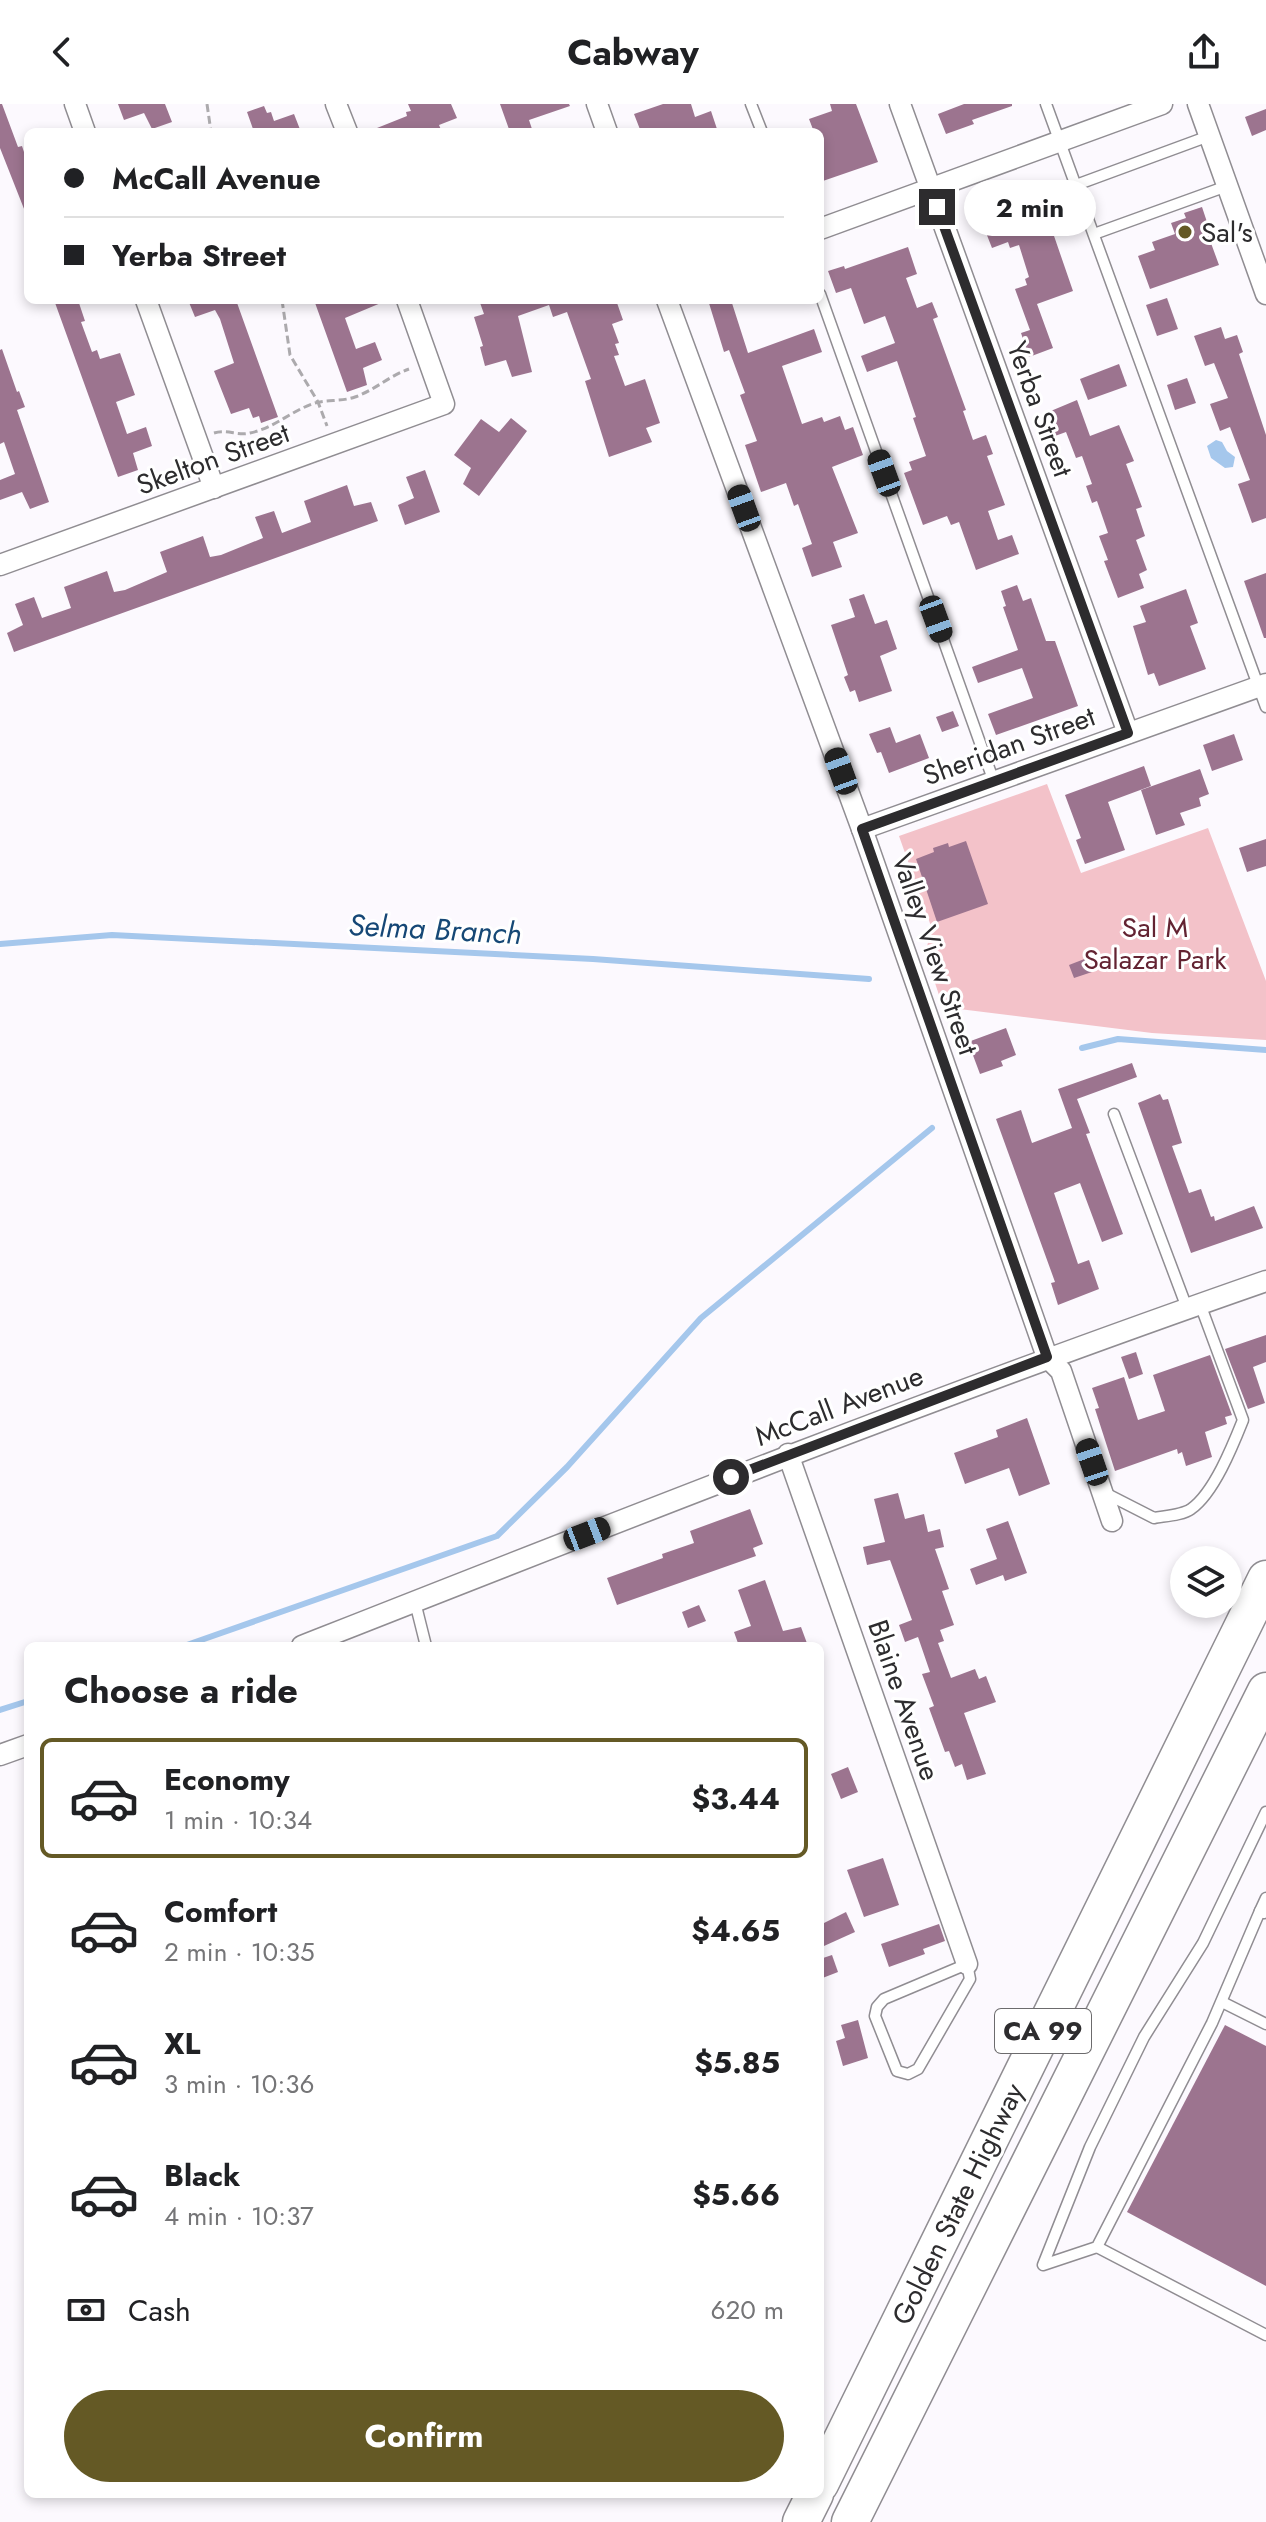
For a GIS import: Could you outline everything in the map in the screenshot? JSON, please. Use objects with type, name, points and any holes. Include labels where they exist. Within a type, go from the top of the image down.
[{"type":"highway","name":"Golden State Highway","points":[[824,2476],[1266,1579]]},
{"type":"highway","name":"Golden State Highway","points":[[850,2522],[1266,1691]]},
{"type":"highway","points":[[801,2522],[813,2498]]},
{"type":"street","points":[[75,104],[84,128]]},
{"type":"street","points":[[336,104],[345,128]]},
{"type":"street","points":[[597,104],[606,128]]},
{"type":"street","name":"Yerba Street","points":[[900,104],[1128,733]]},
{"type":"street","points":[[824,228],[1162,104]]},
{"type":"street","points":[[1198,104],[1266,294]]},
{"type":"street","points":[[147,304],[214,488]]},
{"type":"street","name":"Skelton Street","points":[[0,565],[444,404],[408,304]]},
{"type":"street","name":"Valley View Street","points":[[668,304],[862,829],[1047,1357],[1061,1371],[1112,1521]]},
{"type":"street","name":"Sheridan Street","points":[[862,829],[1262,685]]},
{"type":"street","name":"McCall Avenue","points":[[312,1642],[788,1454],[1047,1357],[1266,1281]]},
{"type":"street","name":"Blaine Avenue","points":[[788,1454],[967,1964]]},
{"type":"street","points":[[0,1755],[24,1746]]},
{"type":"lane","points":[[751,104],[760,128]]},
{"type":"lane","points":[[1046,104],[1262,685],[1266,707]]},
{"type":"lane","points":[[1076,185],[1209,136]]},
{"type":"lane","points":[[1094,234],[1227,186]]},
{"type":"lane","points":[[824,304],[994,782]]},
{"type":"lane","points":[[1102,1492],[1154,1518],[1191,1510],[1212,1484],[1243,1420],[1114,1114]]},
{"type":"lane","points":[[415,1602],[425,1642]]},
{"type":"lane","points":[[1266,1812],[1203,1943],[1144,2037],[1090,2147],[1043,2265],[1097,2247],[1222,2002],[1263,1913],[1266,1898]]},
{"type":"lane","points":[[967,1964],[970,1979],[918,2069],[908,2074],[897,2071],[875,2016],[877,2007],[884,1999],[967,1964]]},
{"type":"lane","points":[[1222,2002],[1266,2024]]},
{"type":"lane","points":[[1097,2247],[1266,2335]]},
{"type":"path","points":[[207,104],[210,128]]},
{"type":"path","points":[[283,304],[290,355],[318,402],[328,427]]},
{"type":"path","points":[[213,433],[227,430],[251,433],[281,422],[308,405],[355,397],[409,369]]},
{"type":"green space","name":"Sal M Salazar Park","points":[[1047,784],[1081,873],[1208,828],[1266,981],[1266,1040],[1152,1033],[943,1007],[925,953],[932,929],[899,836]]},
{"type":"water","points":[[1216,440],[1222,442],[1235,457],[1233,467],[1225,468],[1211,458],[1207,446]]},
{"type":"building","points":[[2,104],[18,147],[22,146],[24,152],[24,209],[0,148]]},
{"type":"building","points":[[118,104],[165,104],[172,122],[152,128],[144,113],[124,120]]},
{"type":"building","points":[[408,104],[451,104],[457,118],[439,125],[440,128],[377,128],[407,116],[406,112],[411,111]]},
{"type":"building","points":[[500,104],[570,106],[529,120],[532,128],[509,128]]},
{"type":"building","points":[[663,104],[691,104],[695,117],[711,111],[717,128],[639,128],[634,114]]},
{"type":"building","points":[[830,104],[856,104],[878,162],[824,181],[824,128],[812,128],[809,119],[832,111]]},
{"type":"building","points":[[964,104],[1012,106],[972,120],[974,124],[946,134],[938,114]]},
{"type":"building","points":[[264,106],[267,113],[271,112],[274,121],[294,114],[299,128],[253,128],[247,112]]},
{"type":"building","points":[[1266,109],[1266,130],[1252,136],[1245,117]]},
{"type":"building","points":[[1041,195],[1049,217],[1075,208],[1081,223],[1053,233],[1073,291],[1037,304],[1053,348],[1029,357],[1021,333],[1030,330],[1015,289],[1027,285],[1025,279],[1029,277],[1019,245],[1010,248],[1008,242],[992,248],[981,220]]},
{"type":"building","points":[[1202,207],[1207,222],[1204,224],[1219,265],[1150,289],[1138,256],[1155,250],[1152,242],[1175,234],[1171,223],[1186,218],[1184,213]]},
{"type":"building","points":[[908,247],[917,274],[906,278],[917,308],[932,302],[938,317],[933,319],[966,410],[963,411],[973,440],[986,435],[993,454],[987,456],[1005,505],[988,511],[998,540],[1012,535],[1019,554],[976,570],[959,522],[951,525],[947,516],[923,525],[904,473],[912,470],[909,462],[926,456],[897,361],[867,372],[861,356],[895,343],[885,316],[864,324],[851,288],[836,293],[828,271],[844,266],[845,269]]},
{"type":"building","points":[[1167,298],[1178,329],[1157,336],[1146,305]]},
{"type":"building","points":[[55,304],[79,304],[85,321],[81,322],[92,352],[97,350],[100,359],[120,353],[135,395],[116,402],[127,434],[146,427],[152,446],[133,453],[138,470],[118,477]]},
{"type":"building","points":[[190,304],[237,304],[278,417],[261,423],[259,416],[253,418],[249,408],[231,414],[214,371],[234,363],[220,319],[215,310],[195,317]]},
{"type":"building","points":[[315,304],[378,304],[345,318],[356,349],[375,342],[382,360],[363,368],[367,385],[347,392]]},
{"type":"building","points":[[480,304],[617,304],[623,320],[612,324],[619,343],[615,344],[619,355],[614,356],[625,386],[645,379],[660,423],[646,428],[652,442],[609,457],[585,381],[591,379],[567,312],[553,317],[549,305],[518,316],[532,372],[512,377],[506,360],[485,366],[480,347],[483,346],[474,317],[484,314]]},
{"type":"building","points":[[709,304],[732,304],[748,353],[814,329],[822,352],[782,366],[802,424],[822,417],[824,422],[840,416],[845,430],[853,427],[863,455],[832,467],[858,533],[833,542],[842,567],[812,577],[802,548],[812,544],[798,504],[794,506],[786,483],[761,492],[745,445],[757,441],[740,395],[745,393],[729,350],[724,352]]},
{"type":"building","points":[[1221,327],[1225,339],[1237,335],[1243,352],[1239,354],[1266,435],[1266,518],[1252,523],[1238,484],[1250,480],[1230,427],[1220,431],[1210,404],[1228,398],[1214,363],[1205,366],[1194,336]]},
{"type":"building","points":[[2,349],[25,407],[17,410],[49,502],[30,509],[22,492],[0,500],[0,480],[15,474],[4,442],[0,444]]},
{"type":"building","points":[[1119,364],[1127,386],[1088,400],[1080,379]]},
{"type":"building","points":[[1187,378],[1196,403],[1175,410],[1167,385]]},
{"type":"building","points":[[1077,400],[1090,436],[1119,425],[1134,461],[1126,464],[1142,507],[1136,509],[1145,536],[1136,540],[1147,570],[1139,574],[1144,588],[1118,598],[1104,561],[1108,560],[1099,536],[1108,533],[1097,501],[1092,503],[1086,486],[1092,484],[1082,456],[1076,458],[1066,432],[1055,436],[1046,413]]},
{"type":"building","points":[[511,418],[527,431],[479,496],[463,484],[471,468],[454,455],[481,419],[499,432]]},
{"type":"building","points":[[425,470],[440,512],[405,525],[398,505],[414,498],[406,477]]},
{"type":"building","points":[[347,485],[354,506],[371,502],[378,521],[14,652],[7,633],[23,625],[15,604],[34,597],[42,618],[71,608],[64,587],[107,571],[114,592],[125,590],[167,572],[160,552],[203,536],[210,557],[221,555],[263,538],[255,517],[274,511],[282,533],[311,522],[304,501]]},
{"type":"building","points":[[1266,573],[1266,638],[1264,638],[1244,581]]},
{"type":"building","points":[[1017,585],[1023,601],[1031,598],[1046,641],[1055,641],[1078,706],[996,735],[988,714],[1033,698],[1022,668],[978,683],[972,667],[1018,650],[1003,607],[1006,606],[1001,591]]},
{"type":"building","points":[[1186,589],[1198,623],[1190,626],[1206,669],[1159,686],[1154,673],[1148,675],[1133,626],[1146,622],[1140,606]]},
{"type":"building","points":[[864,594],[875,624],[887,620],[897,649],[880,656],[892,691],[859,702],[855,690],[850,692],[844,677],[848,675],[831,625],[855,617],[849,599]]},
{"type":"building","points":[[953,711],[959,726],[942,732],[936,717]]},
{"type":"building","points":[[890,727],[896,743],[920,734],[929,758],[889,773],[881,752],[877,753],[869,734]]},
{"type":"building","points":[[1234,734],[1243,760],[1212,771],[1203,745]]},
{"type":"building","points":[[1144,766],[1151,786],[1108,802],[1125,850],[1085,864],[1076,840],[1081,838],[1065,795]]},
{"type":"building","points":[[1200,769],[1209,794],[1199,798],[1201,806],[1180,813],[1185,825],[1156,835],[1141,790]]},
{"type":"building","points":[[1266,839],[1266,866],[1247,872],[1239,848]]},
{"type":"building","points":[[966,841],[988,904],[937,922],[916,859],[934,852],[933,848]]},
{"type":"building","points":[[1087,958],[1092,972],[1074,978],[1069,965]]},
{"type":"building","points":[[1006,1028],[1016,1055],[1001,1061],[1003,1066],[980,1074],[968,1042]]},
{"type":"building","points":[[1132,1063],[1137,1077],[1077,1099],[1090,1133],[1086,1134],[1123,1234],[1102,1242],[1080,1183],[1054,1193],[1078,1264],[1089,1260],[1099,1289],[1058,1305],[1051,1283],[1055,1282],[996,1119],[1021,1110],[1032,1143],[1072,1128],[1058,1089]]},
{"type":"building","points":[[1160,1094],[1163,1100],[1168,1099],[1182,1143],[1172,1146],[1189,1193],[1201,1189],[1215,1221],[1254,1206],[1263,1228],[1191,1253],[1138,1103]]},
{"type":"building","points":[[1266,1335],[1266,1362],[1253,1367],[1265,1403],[1248,1409],[1225,1349]]},
{"type":"building","points":[[1136,1352],[1143,1374],[1129,1379],[1121,1357]]},
{"type":"building","points":[[1210,1355],[1232,1415],[1225,1417],[1227,1424],[1205,1432],[1212,1457],[1186,1466],[1182,1452],[1178,1454],[1177,1449],[1115,1471],[1095,1409],[1099,1408],[1092,1388],[1124,1377],[1138,1420],[1165,1411],[1153,1375]]},
{"type":"building","points":[[1027,1418],[1050,1484],[1019,1496],[1009,1468],[965,1484],[954,1453],[998,1437],[996,1430]]},
{"type":"building","points":[[898,1493],[905,1519],[924,1514],[928,1532],[940,1529],[944,1547],[935,1549],[949,1589],[942,1591],[954,1625],[940,1630],[944,1641],[938,1643],[951,1678],[975,1669],[979,1679],[986,1676],[996,1702],[964,1713],[986,1774],[967,1780],[962,1764],[955,1767],[949,1751],[945,1752],[929,1708],[934,1706],[922,1674],[930,1672],[918,1637],[905,1642],[899,1625],[912,1620],[890,1560],[867,1565],[863,1547],[885,1542],[874,1499]]},
{"type":"building","points":[[750,1509],[763,1544],[753,1548],[756,1556],[617,1605],[607,1578],[663,1558],[662,1554],[694,1543],[690,1531]]},
{"type":"building","points":[[1008,1521],[1027,1573],[1005,1581],[1003,1575],[976,1585],[970,1569],[997,1559],[986,1529]]},
{"type":"building","points":[[765,1580],[783,1631],[801,1627],[807,1642],[738,1642],[734,1632],[751,1626],[738,1590]]},
{"type":"building","points":[[699,1605],[706,1621],[688,1628],[682,1612]]},
{"type":"building","points":[[848,1767],[858,1792],[841,1799],[831,1774]]},
{"type":"building","points":[[883,1858],[899,1905],[864,1917],[847,1870]]},
{"type":"building","points":[[846,1912],[855,1932],[824,1946],[824,1923]]},
{"type":"building","points":[[939,1924],[945,1941],[923,1949],[925,1954],[889,1967],[881,1944]]},
{"type":"building","points":[[832,1955],[838,1972],[824,1977],[824,1958]]},
{"type":"building","points":[[858,2020],[868,2058],[843,2066],[836,2041],[845,2038],[841,2025]]},
{"type":"building","points":[[1225,2025],[1266,2046],[1266,2286],[1127,2212]]},
{"type":"waterway","name":"Selma Branch","points":[[0,944],[112,935],[593,959],[869,979]]},
{"type":"waterway","points":[[1082,1048],[1118,1039],[1266,1050]]},
{"type":"waterway","points":[[195,1642],[497,1536],[567,1467],[701,1318],[932,1128]]},
{"type":"waterway","points":[[0,1710],[24,1702]]},
{"type":"place","name":"Sal's","points":[[1185,232]]},
{"type":"route","points":[[731,1477],[1047,1357],[862,829],[1128,733],[937,207]]}]
